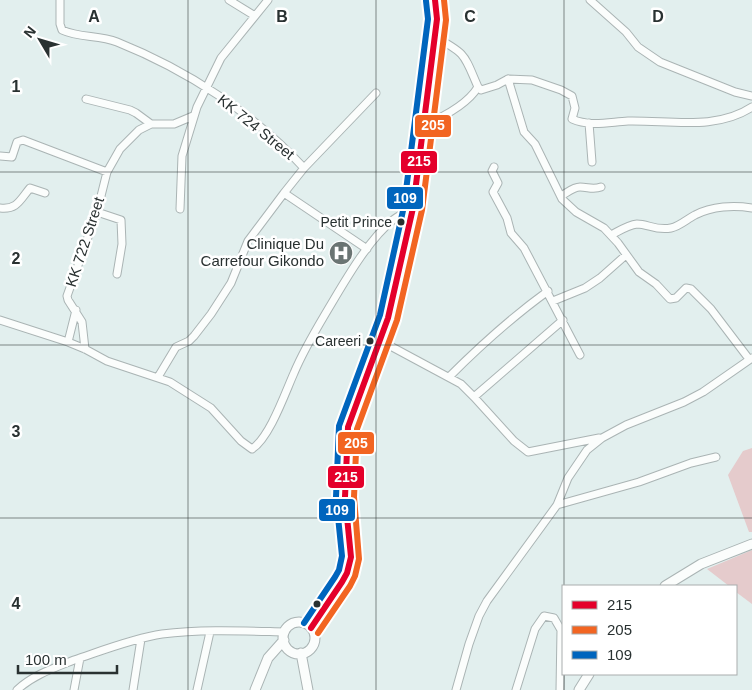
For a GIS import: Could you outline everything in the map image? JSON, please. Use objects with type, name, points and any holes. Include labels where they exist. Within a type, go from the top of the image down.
[{"type":"main road","points":[[312,628],[342,582],[352,557],[345,486],[348,427],[388,318],[413,208],[437,19],[435,0]]},
{"type":"main road","points":[[668,585],[701,564],[752,544]]},
{"type":"main road","points":[[255,690],[268,658],[290,625],[297,622],[305,623],[312,628],[315,636],[314,644],[309,650],[301,653],[290,650],[284,636]]},
{"type":"main road","points":[[301,653],[308,690]]},
{"type":"main road","points":[[579,690],[588,675]]},
{"type":"street","name":"KK 724 Street","points":[[60,0],[60,28],[64,31],[77,35],[102,37],[117,42],[152,58],[207,88],[245,114],[290,152],[304,168]]},
{"type":"street","points":[[229,0],[255,16]]},
{"type":"street","points":[[180,209],[182,156],[193,116],[220,58],[268,0]]},
{"type":"street","points":[[590,0],[626,32],[638,47],[660,62],[735,92],[752,96]]},
{"type":"street","points":[[435,37],[457,49],[464,56],[469,63],[478,87],[483,90],[508,79],[532,80],[572,96],[574,102],[572,119],[589,123],[608,124],[628,121],[701,122],[722,119],[752,107]]},
{"type":"street","points":[[465,690],[458,687],[479,616],[487,601],[557,505],[577,463],[587,450],[602,438],[626,425],[684,402],[703,392],[751,359],[711,310],[691,289],[686,288],[676,298],[670,299],[656,284],[639,272],[612,235],[604,228],[576,212],[561,196],[535,144],[524,132],[508,79]]},
{"type":"street","points":[[424,125],[465,102],[478,87]]},
{"type":"street","points":[[158,377],[176,347],[194,336],[211,314],[231,283],[248,241],[284,193],[304,168],[376,93]]},
{"type":"street","points":[[86,99],[133,111],[151,124],[174,124],[193,116]]},
{"type":"street","points":[[589,123],[592,162]]},
{"type":"street","name":"KK 722 Street","points":[[85,349],[82,322],[67,296],[97,212],[107,172],[125,143],[139,130],[151,124]]},
{"type":"street","points":[[0,156],[12,157],[17,142],[23,140],[107,172]]},
{"type":"street","points":[[494,167],[492,171],[498,183],[493,192],[507,218],[511,233],[524,248],[580,355]]},
{"type":"street","points":[[561,196],[572,189],[580,187],[591,190],[601,187]]},
{"type":"street","points":[[0,208],[13,208],[30,188],[45,193]]},
{"type":"street","points":[[284,193],[367,249]]},
{"type":"street","points":[[612,235],[640,224],[660,229],[673,227],[696,214],[709,210],[735,205],[752,208]]},
{"type":"street","points":[[0,320],[68,342],[108,361],[170,382],[211,408],[241,441],[252,449],[264,436],[304,350],[340,289],[367,249],[394,219],[413,208]]},
{"type":"street","points":[[97,212],[121,220],[122,244],[117,274]]},
{"type":"street","points":[[553,301],[585,288],[600,278],[626,255]]},
{"type":"street","points":[[449,377],[483,343],[519,312],[548,292]]},
{"type":"street","name":"KK 722 Street","points":[[68,342],[76,310]]},
{"type":"street","points":[[474,397],[563,320]]},
{"type":"street","points":[[380,340],[461,384],[514,441],[528,452],[602,438]]},
{"type":"street","points":[[557,505],[639,482],[691,463],[716,457]]},
{"type":"street","points":[[516,690],[535,629],[544,616],[554,618],[561,630],[560,690]]},
{"type":"street","points":[[17,690],[35,676],[80,658],[161,634],[210,632],[284,636]]},
{"type":"street","points":[[197,690],[210,632]]},
{"type":"street","points":[[133,690],[141,639]]},
{"type":"street","points":[[74,690],[80,658]]},
{"type":"shaded area","points":[[752,448],[752,532],[749,532],[728,475],[743,451]]},
{"type":"shaded area","points":[[752,550],[752,604],[737,593],[737,585],[728,585],[707,569]]},
{"type":"transit line","name":"215","points":[[311,628],[342,582],[347,573],[351,557],[345,497],[348,427],[388,318],[413,208],[437,19],[435,0]]},
{"type":"transit line","name":"205","points":[[318,633],[350,586],[355,576],[359,559],[354,497],[357,429],[397,320],[422,210],[446,20],[444,0]]},
{"type":"transit line","name":"109","points":[[304,623],[339,570],[342,556],[336,497],[339,426],[380,315],[404,206],[428,19],[426,1]]},
{"type":"place","name":"Petit Prince","points":[[401,222]]},
{"type":"place","name":"Clinique Du Carrefour Gikondo","points":[[341,253]]},
{"type":"place","name":"Careeri","points":[[370,341]]}]
